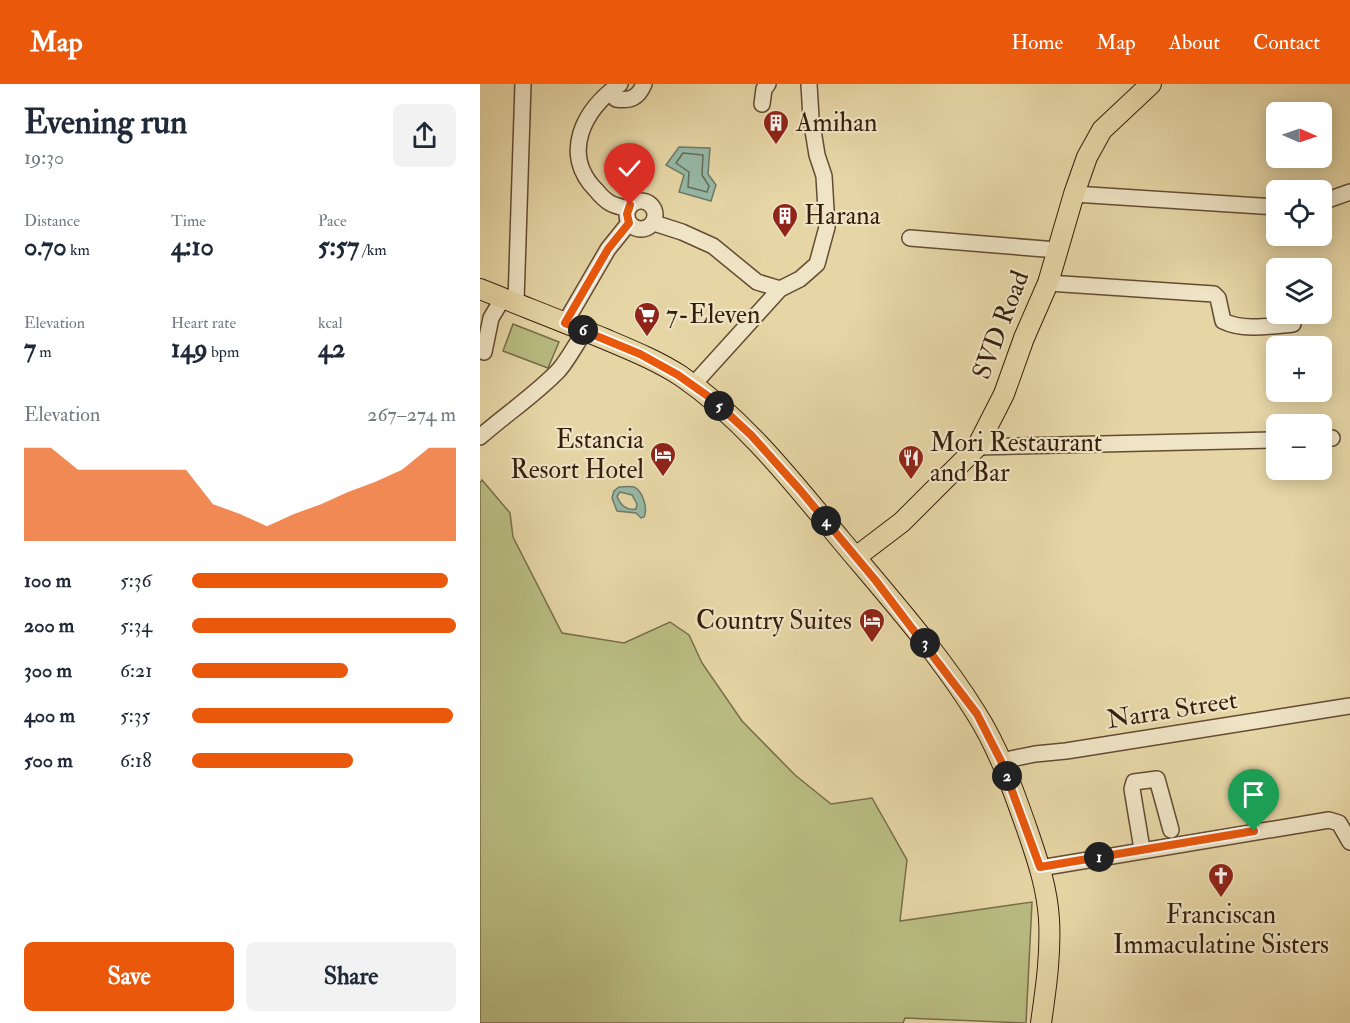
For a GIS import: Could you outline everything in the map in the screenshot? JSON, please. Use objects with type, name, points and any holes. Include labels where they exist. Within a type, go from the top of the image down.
[{"type":"main road","name":"SVD Road","points":[[856,557],[902,522],[977,447],[1004,394],[1024,338],[1048,283],[1087,157],[1102,130],[1151,84]]},
{"type":"main road","points":[[480,289],[640,354],[678,375],[712,399],[751,435],[856,557],[939,662],[977,714],[1001,761],[1044,880],[1049,919],[1049,971],[1041,1023]]},
{"type":"street","points":[[484,352],[491,318],[511,301],[516,301],[523,84]]},
{"type":"street","points":[[615,87],[616,99],[629,100],[639,95],[644,84]]},
{"type":"street","points":[[762,104],[764,89],[768,84]]},
{"type":"street","points":[[693,385],[780,289],[800,279],[817,264],[827,227],[827,208],[824,176],[817,155],[811,118],[809,84]]},
{"type":"street","points":[[565,323],[628,216],[634,202],[648,202],[656,214],[654,223],[650,226],[641,230],[632,227],[628,216],[608,202],[587,181],[579,159],[580,131],[591,111],[604,95],[615,87]]},
{"type":"street","points":[[1332,198],[1350,192]]},
{"type":"street","points":[[1074,194],[1266,206]]},
{"type":"street","points":[[654,223],[713,246],[757,282],[780,289]]},
{"type":"street","points":[[910,238],[1058,250]]},
{"type":"street","points":[[1048,283],[1214,294],[1218,298],[1223,321],[1229,324],[1252,327],[1293,324]]},
{"type":"street","points":[[480,437],[558,371],[585,331]]},
{"type":"street","points":[[977,447],[1266,440]]},
{"type":"street","name":"Narra Street","points":[[1001,761],[1350,706]]},
{"type":"street","points":[[1142,849],[1132,789],[1134,782],[1157,779],[1160,782],[1171,830]]},
{"type":"street","points":[[1040,867],[1329,820],[1339,823],[1349,842]]},
{"type":"green space","points":[[513,324],[559,342],[548,368],[503,351]]},
{"type":"green space","points":[[482,480],[510,513],[513,537],[562,633],[624,643],[670,622],[689,635],[702,663],[742,721],[795,775],[831,804],[872,798],[907,860],[900,921],[1032,902],[1026,1023],[905,1018],[903,1023],[480,1023],[480,483]]},
{"type":"water","points":[[679,147],[710,148],[708,174],[716,185],[711,201],[679,192],[684,175],[666,165]]},
{"type":"water","points":[[619,487],[637,489],[644,500],[644,517],[641,518],[636,513],[617,511],[612,498],[614,491]],"holes":[[[620,492],[632,495],[637,504],[636,509],[624,507],[617,496]]]},
{"type":"place","name":"Amihan","points":[[776,146]]},
{"type":"place","name":"Harana","points":[[785,239]]},
{"type":"place","name":"7-Eleven","points":[[647,338]]},
{"type":"place","name":"Estancia Resort Hotel","points":[[663,478]]},
{"type":"place","name":"Mori Restaurant and Bar","points":[[911,481]]},
{"type":"place","name":"Country Suites","points":[[872,644]]},
{"type":"place","name":"Franciscan Immaculatine Sisters","points":[[1221,899]]},
{"type":"route","points":[[630,205],[627,214],[629,223],[608,249],[565,323],[640,354],[678,375],[712,399],[751,435],[800,490],[876,581],[977,714],[1001,761],[1040,867],[1254,831]]}]
